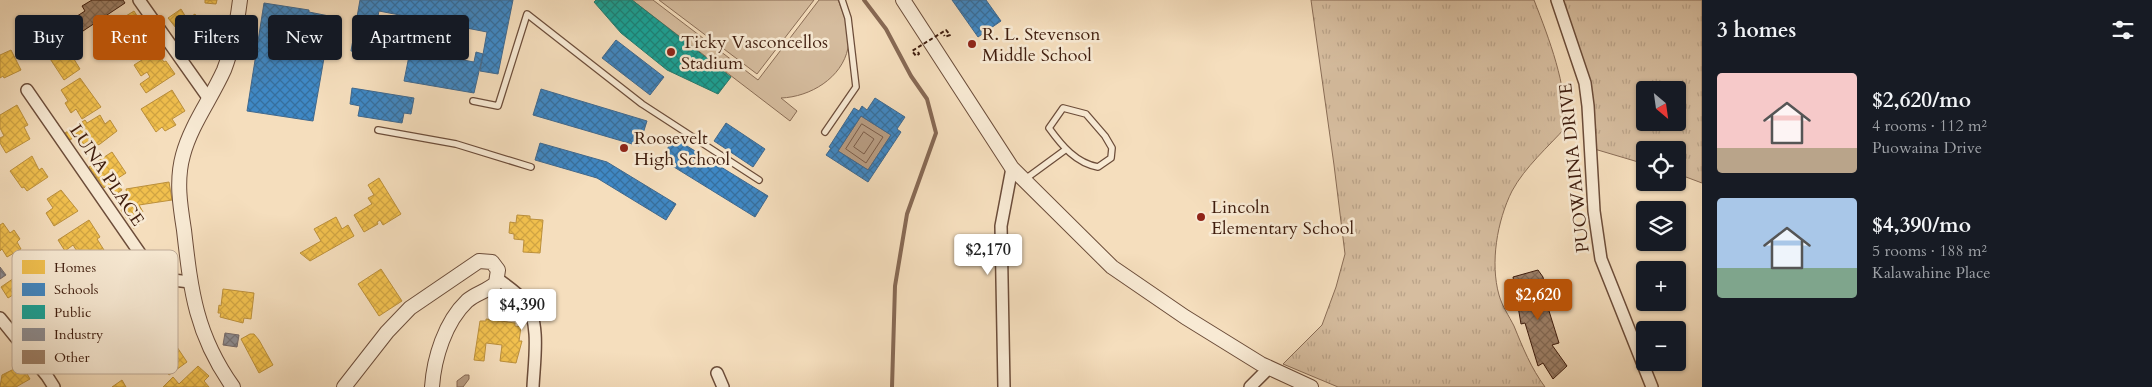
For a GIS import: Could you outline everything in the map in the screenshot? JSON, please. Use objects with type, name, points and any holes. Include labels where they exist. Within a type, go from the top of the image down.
[{"type":"street","points":[[140,0],[209,99]]},
{"type":"street","points":[[233,387],[207,344],[196,313],[190,282],[179,194],[180,168],[186,145],[231,51],[240,0]]},
{"type":"street","points":[[903,0],[1012,168],[1112,267],[1185,317],[1269,368],[1311,387]]},
{"type":"street","name":"PUOWAINA DRIVE","points":[[1557,0],[1585,83],[1589,116],[1595,220],[1601,259],[1652,387]]},
{"type":"street","name":"LUNA PLACE","points":[[27,90],[138,250]]},
{"type":"street","points":[[1004,387],[1001,226],[1012,168]]},
{"type":"street","points":[[344,387],[390,327],[420,300],[479,261],[492,262],[498,270],[498,279],[493,286],[467,301],[452,322],[440,347],[432,387]]},
{"type":"street","points":[[498,279],[525,302],[532,314],[535,330],[533,387]]},
{"type":"street","name":"LUNA PLACE","points":[[178,281],[190,282]]},
{"type":"street","points":[[0,318],[12,333]]},
{"type":"street","points":[[1250,387],[1269,368]]},
{"type":"street","points":[[717,373],[723,387]]},
{"type":"street","points":[[45,374],[54,387]]},
{"type":"lane","points":[[825,132],[856,87],[848,18],[842,0]]},
{"type":"lane","points":[[473,101],[498,106],[528,14],[642,104],[759,180]]},
{"type":"lane","points":[[1063,108],[1086,114],[1105,136],[1112,148],[1110,158],[1098,167],[1088,165],[1065,150],[1049,128],[1063,108]]},
{"type":"lane","points":[[378,130],[456,144],[530,167]]},
{"type":"lane","points":[[1024,180],[1065,150]]},
{"type":"path","points":[[918,52],[919,54],[916,56],[912,51],[946,30],[950,34],[945,37],[944,35]]},
{"type":"green space","points":[[632,0],[653,0],[758,80],[819,0],[838,0],[848,31],[848,48],[845,59],[839,68],[823,84],[803,94],[781,98],[797,111],[790,121]]},
{"type":"green space","points":[[659,0],[814,0],[757,74]]},
{"type":"green space","points":[[1311,0],[1534,0],[1556,62],[1563,94],[1566,127],[1530,165],[1512,191],[1502,215],[1496,242],[1495,269],[1496,283],[1502,303],[1531,365],[1545,387],[1338,387],[1283,364],[1322,325],[1336,287],[1345,254]]},
{"type":"green space","points":[[1559,0],[1702,0],[1702,183],[1686,177],[1686,141],[1636,141],[1636,161],[1591,148],[1590,112]]},
{"type":"water","points":[[861,116],[891,135],[868,170],[838,151]]},
{"type":"water","points":[[465,375],[469,375],[469,379],[463,387],[457,387],[457,381]]},
{"type":"building: Homes","points":[[205,0],[217,0],[216,4],[205,3]]},
{"type":"building: Homes","points":[[181,9],[185,15],[175,15],[175,27],[168,18]]},
{"type":"building: Homes","points":[[134,11],[137,15],[128,15]]},
{"type":"building: Homes","points":[[11,50],[21,70],[0,78],[0,55]]},
{"type":"building: Homes","points":[[51,60],[75,60],[80,69],[64,80]]},
{"type":"building: Homes","points":[[142,60],[163,60],[164,62],[166,61],[175,74],[146,93],[140,84],[150,77],[147,72],[141,76],[134,65]]},
{"type":"building: Homes","points":[[80,78],[101,107],[82,119],[76,109],[71,113],[65,103],[68,101],[61,90]]},
{"type":"building: Homes","points":[[172,90],[185,111],[172,119],[176,125],[165,131],[162,127],[156,132],[141,109]]},
{"type":"building: Homes","points":[[17,105],[28,125],[24,127],[30,139],[6,153],[0,143],[0,138],[4,136],[0,128],[0,115]]},
{"type":"building: Homes","points":[[100,115],[105,124],[110,120],[117,131],[100,144],[91,148],[87,142],[81,146],[76,138],[80,136],[79,134],[70,140],[65,133],[85,120],[87,123]]},
{"type":"building: Homes","points":[[112,152],[126,173],[115,180],[122,190],[113,196],[106,186],[104,188],[89,167]]},
{"type":"building: Homes","points":[[32,156],[39,170],[42,168],[48,177],[27,191],[24,187],[22,188],[10,171]]},
{"type":"building: Homes","points":[[379,178],[401,214],[383,225],[380,220],[377,222],[378,224],[364,232],[354,215],[372,204],[368,198],[374,195],[368,185]]},
{"type":"building: Homes","points":[[169,182],[172,200],[139,205],[143,212],[135,217],[140,224],[134,229],[121,210],[129,205],[126,189]]},
{"type":"building: Homes","points":[[61,190],[78,211],[54,226],[46,213],[53,208],[47,199]]},
{"type":"building: Homes","points":[[517,215],[543,220],[540,253],[523,252],[524,240],[514,239],[514,234],[509,233],[510,222],[516,223]]},
{"type":"building: Homes","points":[[336,217],[342,229],[348,225],[354,236],[310,261],[300,253],[321,241],[314,229]]},
{"type":"building: Homes","points":[[89,220],[100,237],[97,239],[104,250],[76,250],[73,245],[64,250],[58,240]]},
{"type":"building: Homes","points":[[3,223],[10,233],[14,230],[20,239],[17,242],[21,249],[12,250],[12,254],[7,257],[2,249],[0,251],[0,225]]},
{"type":"building: Homes","points":[[381,269],[402,301],[379,316],[358,284]]},
{"type":"building: Homes","points":[[12,279],[12,296],[8,298],[1,287]]},
{"type":"building: Homes","points":[[223,289],[254,293],[251,319],[244,318],[243,323],[220,317],[221,313],[218,313],[219,305],[221,306]]},
{"type":"building: Homes","points":[[486,319],[515,323],[515,326],[521,327],[519,341],[522,341],[516,363],[500,361],[502,345],[486,343],[484,361],[474,360],[480,321],[486,321]]},
{"type":"building: Homes","points":[[254,334],[259,340],[273,365],[259,373],[241,339]]},
{"type":"building: Homes","points":[[178,348],[187,362],[178,368]]},
{"type":"building: Homes","points":[[198,366],[209,376],[204,381],[209,387],[163,387],[173,377],[179,384]]},
{"type":"building: Homes","points":[[12,370],[12,374],[27,374],[30,379],[16,387],[0,387],[2,375]]},
{"type":"building: Homes","points":[[122,380],[126,387],[112,387]]},
{"type":"building: Schools","points":[[360,0],[513,0],[498,74],[480,71],[487,32],[469,28],[469,15],[400,15],[379,11],[378,15],[357,15]]},
{"type":"building: Schools","points":[[952,0],[986,0],[1001,21],[978,37]]},
{"type":"building: Schools","points":[[264,3],[309,10],[309,12],[324,15],[268,15],[268,60],[324,60],[313,121],[247,111],[255,60],[258,60],[258,41]]},
{"type":"building: Schools","points":[[616,40],[664,77],[650,95],[602,58]]},
{"type":"building: Schools","points":[[476,52],[483,54],[474,93],[404,81],[408,60],[463,60],[474,62]]},
{"type":"building: Schools","points":[[352,88],[414,98],[411,114],[404,113],[402,123],[358,116],[360,106],[350,104]]},
{"type":"building: Schools","points":[[541,89],[647,121],[639,146],[533,115]]},
{"type":"building: Schools","points":[[875,98],[905,117],[897,129],[901,132],[868,182],[826,155],[831,148],[829,147],[854,108],[859,111],[862,106],[867,110]],"holes":[[[861,116],[891,135],[868,170],[838,151]]]},
{"type":"building: Schools","points":[[726,123],[765,149],[753,167],[714,141]]},
{"type":"building: Schools","points":[[674,138],[768,196],[755,217],[661,159]]},
{"type":"building: Schools","points":[[540,143],[607,162],[676,204],[666,220],[597,178],[535,160]]},
{"type":"building: Public","name":"Ticky Vasconcellos Stadium","points":[[596,0],[632,0],[731,77],[718,94],[667,70],[621,33],[594,2]]},
{"type":"building: Industry","points":[[0,267],[6,275],[0,279]]},
{"type":"building: Industry","points":[[225,333],[239,335],[237,347],[223,345]]},
{"type":"building: Other","points":[[92,0],[123,0],[125,3],[107,15],[93,15],[93,24],[83,31],[83,15],[79,15],[85,11],[82,6]]},
{"type":"building: Other","points":[[1538,270],[1543,277],[1549,311],[1559,343],[1552,345],[1567,366],[1553,379],[1543,363],[1538,366],[1525,323],[1521,324],[1513,277]]},
{"type":"waterway","points":[[864,0],[886,29],[911,76],[927,99],[936,133],[907,214],[895,286],[892,387]]},
{"type":"place","name":"R. L. Stevenson Middle School","points":[[972,44]]},
{"type":"place","name":"Ticky Vasconcellos Stadium","points":[[671,52]]},
{"type":"place","name":"Roosevelt High School","points":[[624,148]]},
{"type":"place","name":"Lincoln Elementary School","points":[[1201,217]]}]
